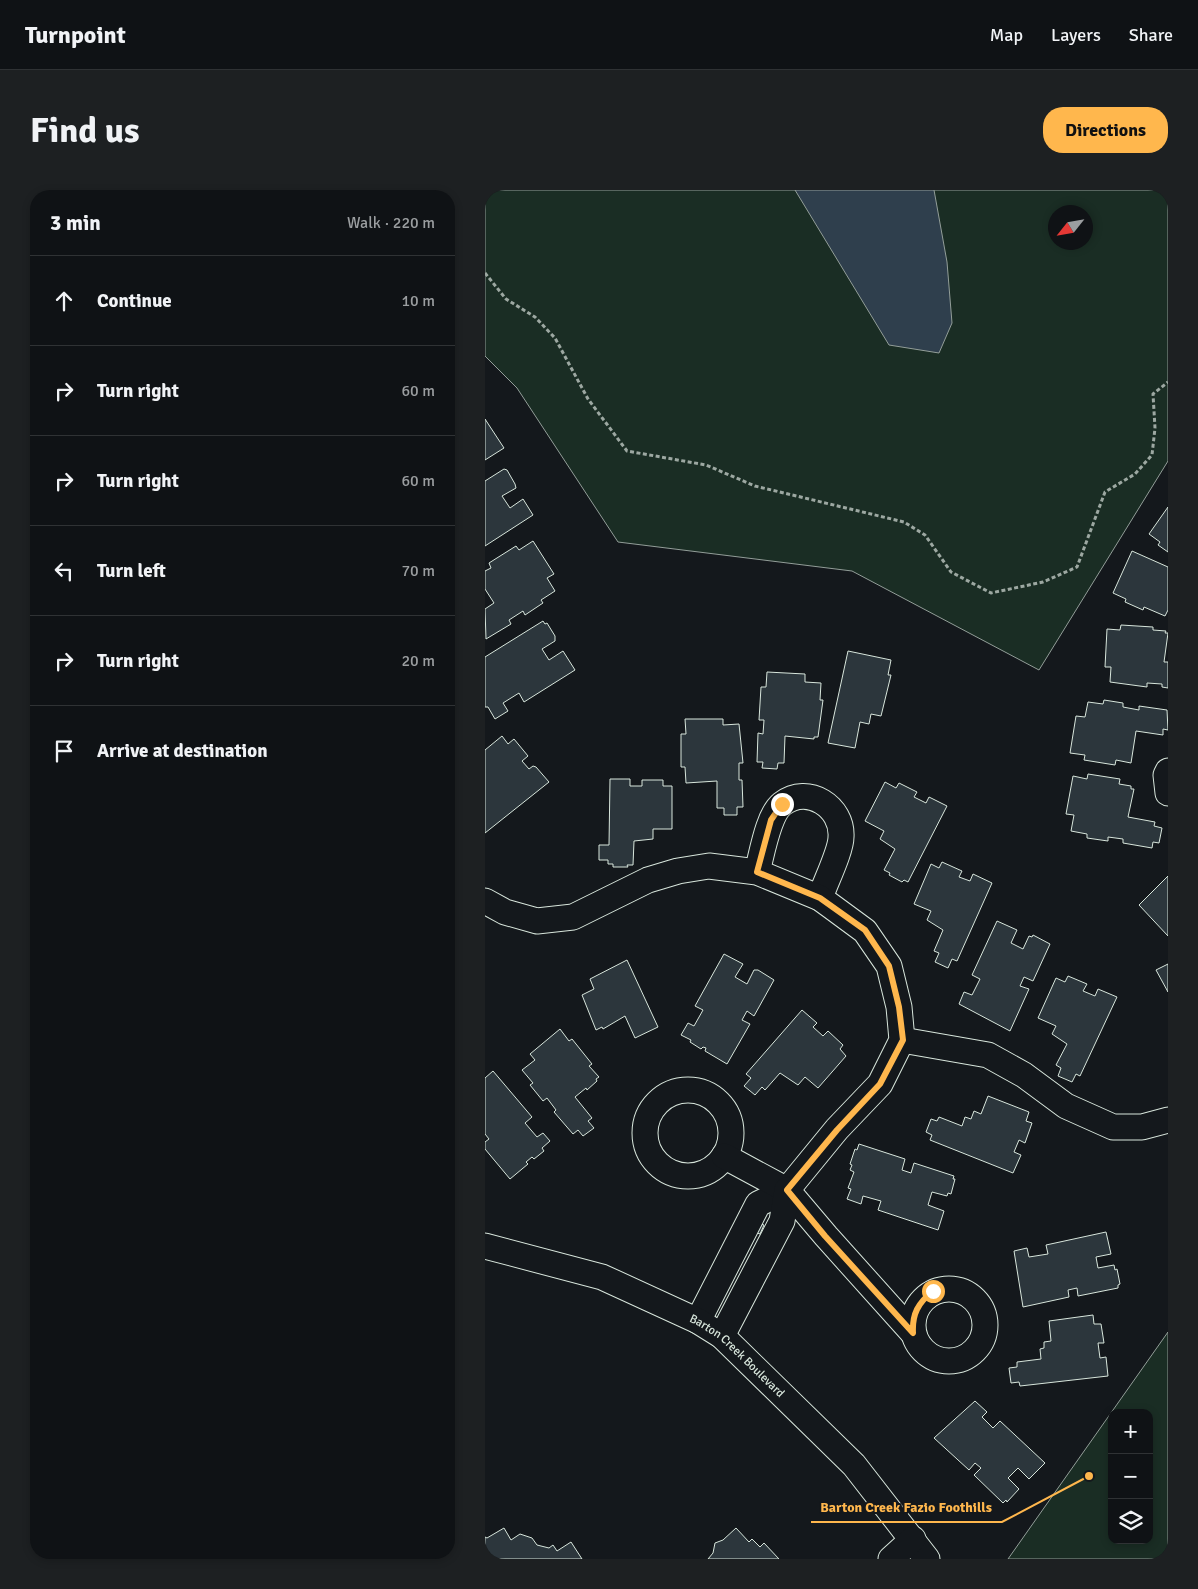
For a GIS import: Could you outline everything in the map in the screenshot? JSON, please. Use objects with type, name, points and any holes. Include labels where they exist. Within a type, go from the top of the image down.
[{"type":"street","points":[[1168,771],[1166,775],[1168,793]]},
{"type":"street","points":[[757,872],[771,820],[782,804],[797,798],[817,798],[831,808],[841,822],[842,838],[820,898]]},
{"type":"street","points":[[485,901],[505,912],[537,921],[573,918],[648,880],[678,871],[709,866],[757,872],[820,898],[865,930],[889,966],[899,1007],[903,1040],[880,1084],[837,1130],[787,1190],[758,1204],[698,1321]]},
{"type":"street","points":[[903,1040],[988,1055],[1024,1074],[1066,1106],[1113,1127],[1142,1127],[1168,1120]]},
{"type":"street","points":[[724,1156],[787,1190],[825,1236],[913,1333]]},
{"type":"street","points":[[722,1336],[782,1221],[787,1190]]},
{"type":"street","points":[[738,1242],[765,1256]]},
{"type":"street","name":"Barton Creek Boulevard","points":[[485,1246],[602,1277],[698,1321],[722,1336],[854,1465],[927,1559]]},
{"type":"street","points":[[891,1559],[913,1539]]},
{"type":"path","points":[[485,273],[506,299],[535,317],[555,338],[588,399],[627,451],[706,465],[755,486],[904,522],[925,535],[951,572],[991,593],[1043,582],[1077,566],[1105,492],[1135,474],[1152,455],[1155,428],[1153,394],[1168,382]]},
{"type":"green space","points":[[485,190],[1168,190],[1168,461],[1039,670],[852,571],[618,542],[517,388],[485,356]]},
{"type":"green space","points":[[1168,1332],[1168,1559],[1008,1559],[1108,1417],[1108,1544],[1153,1544],[1153,1409],[1114,1409]]},
{"type":"water","points":[[795,190],[934,190],[947,262],[952,323],[939,353],[889,345]]},
{"type":"building","points":[[485,419],[504,448],[485,460]]},
{"type":"building","points":[[504,469],[507,470],[516,488],[502,496],[510,508],[523,499],[533,515],[485,546],[485,481]]},
{"type":"building","points":[[1168,507],[1168,552],[1158,545],[1160,542],[1149,534]]},
{"type":"building","points":[[533,541],[554,574],[547,578],[555,591],[541,600],[543,603],[525,615],[523,611],[509,620],[511,624],[486,639],[485,609],[494,603],[485,589],[485,571],[491,568],[489,563],[516,546],[519,550]]},
{"type":"building","points":[[1132,551],[1168,567],[1168,610],[1165,616],[1144,607],[1143,610],[1125,602],[1126,599],[1113,593]]},
{"type":"building","points":[[543,621],[545,624],[547,623],[555,636],[555,641],[542,649],[549,660],[563,651],[575,670],[524,702],[519,693],[503,703],[508,711],[495,719],[488,707],[485,707],[485,657]]},
{"type":"building","points":[[1121,625],[1153,627],[1153,630],[1166,631],[1165,633],[1168,633],[1164,662],[1168,662],[1168,688],[1162,687],[1162,684],[1147,683],[1147,687],[1110,682],[1111,667],[1105,667],[1107,629],[1120,630]]},
{"type":"building","points":[[848,651],[891,660],[888,675],[891,675],[881,716],[871,714],[869,724],[860,722],[855,748],[828,743]]},
{"type":"building","points":[[767,672],[805,674],[805,682],[821,683],[820,700],[823,700],[818,737],[814,737],[814,739],[785,736],[784,763],[778,763],[777,769],[762,768],[763,762],[757,762],[758,733],[763,734],[764,720],[759,720],[761,687],[766,687]]},
{"type":"building","points":[[1104,700],[1123,703],[1123,707],[1139,710],[1139,706],[1167,710],[1168,730],[1163,729],[1163,735],[1136,731],[1131,763],[1116,760],[1115,765],[1084,760],[1085,755],[1070,753],[1076,716],[1085,717],[1088,702],[1103,704]]},
{"type":"building","points":[[685,719],[723,719],[723,725],[739,724],[743,763],[739,763],[739,780],[742,780],[743,807],[737,807],[737,815],[724,815],[724,808],[717,808],[717,781],[686,783],[685,767],[681,767],[681,734],[686,734]]},
{"type":"building","points":[[502,736],[508,744],[514,739],[528,756],[522,761],[529,769],[533,766],[536,767],[549,782],[485,833],[485,750]]},
{"type":"building","points":[[1088,774],[1120,779],[1119,784],[1131,786],[1131,789],[1134,789],[1128,817],[1155,822],[1154,826],[1162,828],[1159,843],[1153,842],[1152,848],[1123,843],[1123,839],[1108,837],[1108,841],[1087,838],[1087,834],[1071,831],[1074,815],[1066,814],[1073,776],[1087,779]]},
{"type":"building","points":[[610,779],[630,779],[630,786],[642,786],[642,780],[663,780],[663,786],[672,786],[672,829],[653,829],[653,839],[634,841],[633,865],[627,865],[628,867],[613,867],[613,864],[608,864],[608,860],[599,860],[599,845],[609,845]]},
{"type":"building","points":[[885,782],[896,788],[899,783],[917,792],[914,797],[926,803],[929,797],[947,806],[908,882],[904,880],[902,882],[884,870],[895,849],[880,839],[884,831],[865,821]]},
{"type":"building","points":[[942,862],[962,871],[959,877],[970,881],[973,874],[992,883],[957,961],[952,959],[948,968],[935,962],[939,953],[934,951],[943,930],[927,920],[931,911],[914,904],[931,864],[939,868]]},
{"type":"building","points":[[1168,876],[1168,936],[1139,905]]},
{"type":"building","points":[[997,921],[1017,930],[1011,943],[1023,949],[1029,936],[1032,937],[1033,935],[1050,944],[1033,981],[1024,977],[1020,986],[1029,989],[1010,1031],[959,1004],[964,992],[972,995],[980,979],[972,975]]},
{"type":"building","points":[[724,954],[743,964],[735,977],[747,984],[754,970],[758,970],[774,980],[754,1016],[747,1011],[742,1020],[750,1024],[727,1064],[705,1051],[706,1048],[703,1047],[701,1049],[690,1042],[691,1040],[681,1035],[688,1023],[694,1026],[703,1010],[695,1006]]},
{"type":"building","points":[[627,960],[658,1027],[635,1038],[625,1016],[603,1029],[602,1027],[596,1030],[582,995],[594,989],[590,979]]},
{"type":"building","points":[[1168,964],[1168,992],[1156,970]]},
{"type":"building","points":[[1068,976],[1087,984],[1083,991],[1095,996],[1098,989],[1117,997],[1080,1076],[1076,1074],[1072,1082],[1058,1076],[1061,1068],[1056,1065],[1067,1044],[1052,1034],[1056,1026],[1038,1018],[1056,978],[1065,982]]},
{"type":"building","points":[[802,1010],[817,1023],[813,1027],[823,1036],[828,1031],[843,1045],[840,1049],[846,1056],[818,1088],[805,1077],[798,1085],[780,1073],[765,1090],[762,1087],[755,1095],[744,1086],[751,1078],[746,1074]]},
{"type":"building","points":[[560,1029],[569,1041],[572,1039],[592,1064],[589,1066],[599,1077],[587,1090],[586,1088],[575,1097],[592,1118],[588,1121],[594,1128],[583,1136],[578,1130],[573,1134],[554,1112],[556,1110],[547,1098],[543,1101],[530,1085],[533,1083],[522,1070],[535,1060],[530,1054]]},
{"type":"building","points":[[493,1071],[532,1117],[525,1123],[537,1137],[543,1133],[550,1141],[542,1148],[544,1151],[534,1159],[532,1157],[526,1162],[528,1164],[510,1179],[485,1149],[485,1142],[489,1139],[485,1134],[485,1078]]},
{"type":"building","points":[[988,1096],[1029,1112],[1026,1121],[1032,1123],[1025,1143],[1019,1140],[1014,1152],[1021,1155],[1013,1173],[930,1140],[932,1135],[926,1132],[931,1119],[937,1121],[939,1117],[962,1126],[965,1117],[971,1119],[974,1111],[981,1114]]},
{"type":"building","points":[[859,1144],[905,1159],[902,1170],[911,1173],[914,1163],[954,1176],[951,1194],[948,1193],[947,1196],[932,1192],[928,1205],[944,1211],[938,1230],[878,1210],[881,1201],[863,1196],[861,1204],[847,1199],[851,1189],[848,1188],[854,1172],[850,1170],[852,1165],[850,1164],[855,1149],[857,1150]]},
{"type":"building","points":[[755,1222],[764,1225],[760,1234],[752,1231]]},
{"type":"building","points":[[1106,1232],[1111,1254],[1096,1257],[1098,1268],[1114,1265],[1115,1270],[1117,1269],[1120,1284],[1118,1288],[1078,1296],[1077,1288],[1068,1290],[1069,1297],[1023,1307],[1014,1251],[1027,1248],[1029,1257],[1048,1254],[1046,1245]]},
{"type":"building","points":[[1093,1315],[1094,1324],[1101,1324],[1104,1343],[1098,1343],[1100,1358],[1106,1357],[1108,1376],[1020,1386],[1019,1382],[1011,1383],[1009,1368],[1017,1367],[1017,1362],[1041,1359],[1040,1349],[1044,1348],[1044,1342],[1051,1341],[1049,1321]]},
{"type":"building","points":[[975,1401],[987,1412],[982,1417],[993,1428],[1000,1421],[1045,1463],[1029,1479],[1018,1468],[1008,1478],[1019,1489],[1007,1502],[1006,1500],[1003,1503],[974,1475],[981,1468],[975,1463],[969,1470],[934,1438]]},
{"type":"building","points":[[504,1528],[511,1540],[520,1534],[532,1538],[537,1545],[549,1548],[553,1545],[557,1551],[571,1542],[582,1559],[485,1559],[485,1537],[487,1538]]},
{"type":"building","points":[[736,1528],[749,1542],[752,1539],[760,1547],[764,1543],[779,1559],[708,1559],[713,1553],[715,1543],[723,1540]]},
{"type":"place","name":"Barton Creek Fazio Foothills","points":[[1089,1476]]},
{"type":"route","points":[[782,804],[771,820],[757,872],[820,898],[865,930],[889,966],[899,1007],[903,1040],[880,1084],[837,1130],[787,1190],[825,1236],[913,1333],[916,1309],[923,1298],[933,1291]]}]
